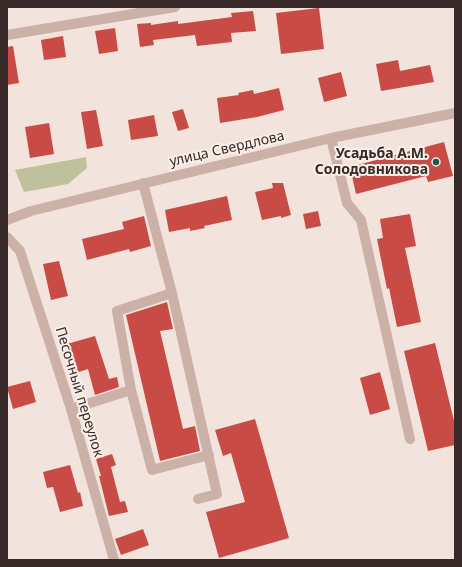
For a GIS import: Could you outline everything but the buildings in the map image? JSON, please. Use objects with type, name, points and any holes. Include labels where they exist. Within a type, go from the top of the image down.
[{"type":"street","points":[[7,35],[175,7]]},
{"type":"street","name":"улица Свердлова","points":[[7,220],[31,211],[331,138],[455,113]]},
{"type":"street","points":[[331,138],[347,203],[361,220],[410,438]]},
{"type":"street","points":[[143,183],[172,293],[217,494],[198,499]]},
{"type":"street","name":"Песочный переулок","points":[[7,237],[20,251],[71,409],[114,560]]},
{"type":"street","points":[[172,293],[117,311],[131,390],[152,470],[208,455]]},
{"type":"street","points":[[71,409],[131,390]]},
{"type":"green space","points":[[86,157],[87,168],[68,184],[24,192],[15,170]]},
{"type":"place","name":"Усадьба А.М. Солодовникова","points":[[436,162]]}]
